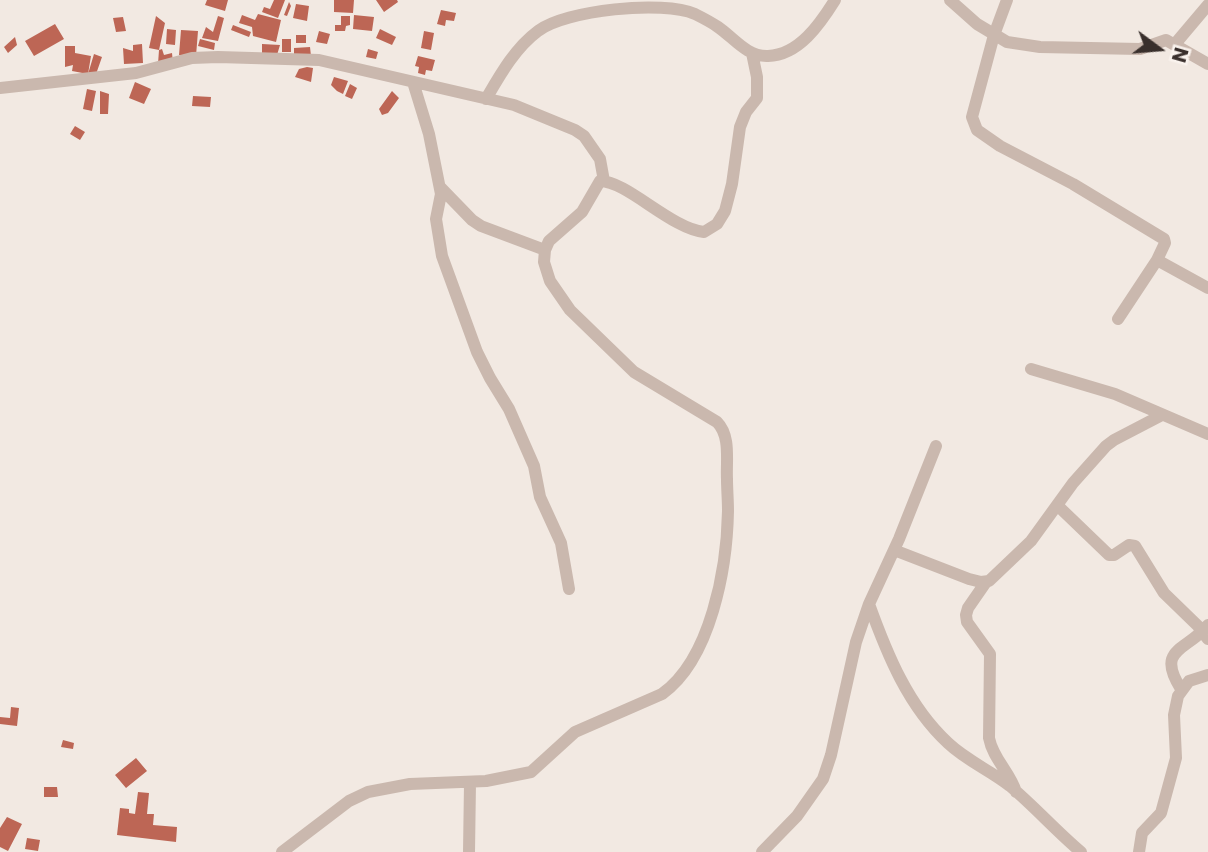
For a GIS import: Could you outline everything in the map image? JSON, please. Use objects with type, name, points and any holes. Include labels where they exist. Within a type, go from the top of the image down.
[{"type":"street","points":[[486,99],[502,72],[527,40],[540,29],[578,17],[666,6],[692,13],[717,26],[752,53],[768,56],[783,54],[796,47],[808,36],[835,0]]},
{"type":"street","points":[[950,0],[994,35],[1007,41],[1040,47],[1140,49],[1161,41],[1175,44],[1208,64]]},
{"type":"street","points":[[1007,0],[994,35],[972,117],[975,127],[1000,146],[1073,184],[1158,234],[1166,243],[1118,319]]},
{"type":"street","points":[[1175,44],[1208,5]]},
{"type":"street","points":[[282,852],[349,801],[368,792],[410,784],[470,783],[531,772],[575,732],[662,694],[672,687],[703,641],[726,539],[728,509],[725,433],[722,427],[634,372],[570,310],[550,281],[544,262],[545,250],[553,234],[582,212],[597,184],[604,181],[690,229],[704,232],[717,224],[729,198],[740,127],[758,92],[752,53]]},
{"type":"street","points":[[0,88],[136,73],[192,58],[319,61],[514,106],[580,133],[600,159],[604,181]]},
{"type":"street","points":[[413,82],[429,134],[440,187],[436,219],[437,239],[442,256],[477,352],[509,409],[534,466],[540,497],[561,543],[569,589]]},
{"type":"street","points":[[440,187],[481,226],[545,250]]},
{"type":"street","points":[[1157,260],[1208,288]]},
{"type":"street","points":[[1031,369],[1115,394],[1208,434]]},
{"type":"street","points":[[1017,793],[1009,774],[992,751],[989,738],[990,654],[967,622],[966,611],[986,582],[1031,541],[1073,483],[1114,440],[1162,415]]},
{"type":"street","points":[[762,852],[797,816],[823,779],[831,755],[856,642],[869,604],[936,446]]},
{"type":"street","points":[[1057,505],[1109,555],[1112,556],[1129,545],[1135,546],[1164,593],[1206,631],[1186,643],[1171,662],[1170,671],[1181,689]]},
{"type":"street","points":[[894,550],[969,579],[986,582]]},
{"type":"street","points":[[869,604],[885,648],[905,688],[923,715],[943,738],[968,760],[1017,793],[1081,852]]},
{"type":"street","points":[[1139,852],[1142,833],[1161,813],[1173,769],[1177,749],[1174,715],[1181,689],[1189,681],[1208,675]]},
{"type":"street","points":[[469,852],[470,783]]},
{"type":"building","points":[[207,0],[228,0],[225,11],[205,5]]},
{"type":"building","points":[[274,0],[285,0],[278,18],[262,12],[264,7],[270,9]]},
{"type":"building","points":[[334,0],[354,0],[353,13],[334,12]]},
{"type":"building","points":[[376,0],[397,0],[398,2],[384,12]]},
{"type":"building","points":[[289,2],[291,6],[287,16],[284,15]]},
{"type":"building","points":[[296,4],[309,6],[307,21],[293,18]]},
{"type":"building","points":[[441,10],[456,13],[454,21],[446,20],[445,26],[437,24]]},
{"type":"building","points":[[258,14],[281,20],[276,42],[253,36],[252,27],[239,23],[242,15],[255,20]]},
{"type":"building","points":[[354,15],[374,17],[372,31],[353,29]]},
{"type":"building","points":[[156,16],[165,23],[159,50],[149,48]]},
{"type":"building","points":[[218,16],[224,18],[218,41],[202,38],[206,27],[213,32]]},
{"type":"building","points":[[341,16],[350,16],[350,25],[346,26],[345,31],[335,31],[335,25],[341,25]]},
{"type":"building","points":[[123,17],[126,31],[116,32],[113,18]]},
{"type":"building","points":[[55,24],[64,39],[34,56],[25,41]]},
{"type":"building","points":[[233,25],[251,32],[249,37],[231,30]]},
{"type":"building","points":[[167,29],[176,30],[175,45],[166,44]]},
{"type":"building","points":[[380,29],[396,37],[392,45],[376,38]]},
{"type":"building","points":[[181,30],[198,31],[196,56],[179,55]]},
{"type":"building","points":[[319,31],[330,34],[327,44],[316,42]]},
{"type":"building","points":[[424,31],[434,33],[431,50],[421,48]]},
{"type":"building","points":[[296,35],[306,35],[306,43],[296,43]]},
{"type":"building","points":[[15,37],[17,45],[8,53],[4,47]]},
{"type":"building","points":[[200,39],[215,43],[214,50],[198,46]]},
{"type":"building","points":[[282,39],[291,39],[291,52],[282,52]]},
{"type":"building","points":[[142,44],[143,63],[124,64],[123,48],[133,51],[133,45]]},
{"type":"building","points":[[262,44],[280,45],[277,55],[262,53]]},
{"type":"building","points":[[65,46],[75,46],[75,53],[91,56],[88,74],[72,71],[73,65],[65,67]]},
{"type":"building","points":[[310,47],[311,56],[294,57],[294,48]]},
{"type":"building","points":[[162,49],[164,55],[172,53],[173,63],[158,64],[159,50]]},
{"type":"building","points":[[368,49],[378,52],[376,59],[366,57]]},
{"type":"building","points":[[94,54],[102,57],[95,77],[88,74]]},
{"type":"building","points":[[418,56],[435,60],[432,71],[426,70],[425,75],[418,73],[419,67],[415,66]]},
{"type":"building","points":[[313,68],[311,82],[295,77],[299,69]]},
{"type":"building","points":[[334,77],[348,81],[343,94],[331,85]]},
{"type":"building","points":[[135,82],[151,89],[144,104],[129,98]]},
{"type":"building","points":[[350,84],[357,88],[352,99],[345,96]]},
{"type":"building","points":[[87,89],[96,91],[92,111],[83,109]]},
{"type":"building","points":[[100,91],[109,94],[108,114],[100,114]]},
{"type":"building","points":[[392,91],[399,98],[388,113],[382,115],[379,109]]},
{"type":"building","points":[[193,96],[211,97],[210,107],[192,106]]},
{"type":"building","points":[[75,126],[85,132],[80,140],[70,134]]},
{"type":"building","points":[[11,707],[19,708],[17,726],[0,724],[0,717],[10,718]]},
{"type":"building","points":[[63,740],[74,743],[73,749],[61,747]]},
{"type":"building","points":[[136,758],[147,771],[126,788],[115,775]]},
{"type":"building","points":[[44,787],[57,787],[58,797],[44,797]]},
{"type":"building","points":[[138,792],[149,793],[147,814],[154,814],[153,825],[177,827],[176,842],[117,835],[120,808],[129,809],[129,813],[135,814]]},
{"type":"building","points":[[7,817],[22,824],[8,851],[0,847],[0,828]]},
{"type":"building","points":[[27,838],[40,840],[38,851],[25,849]]}]
